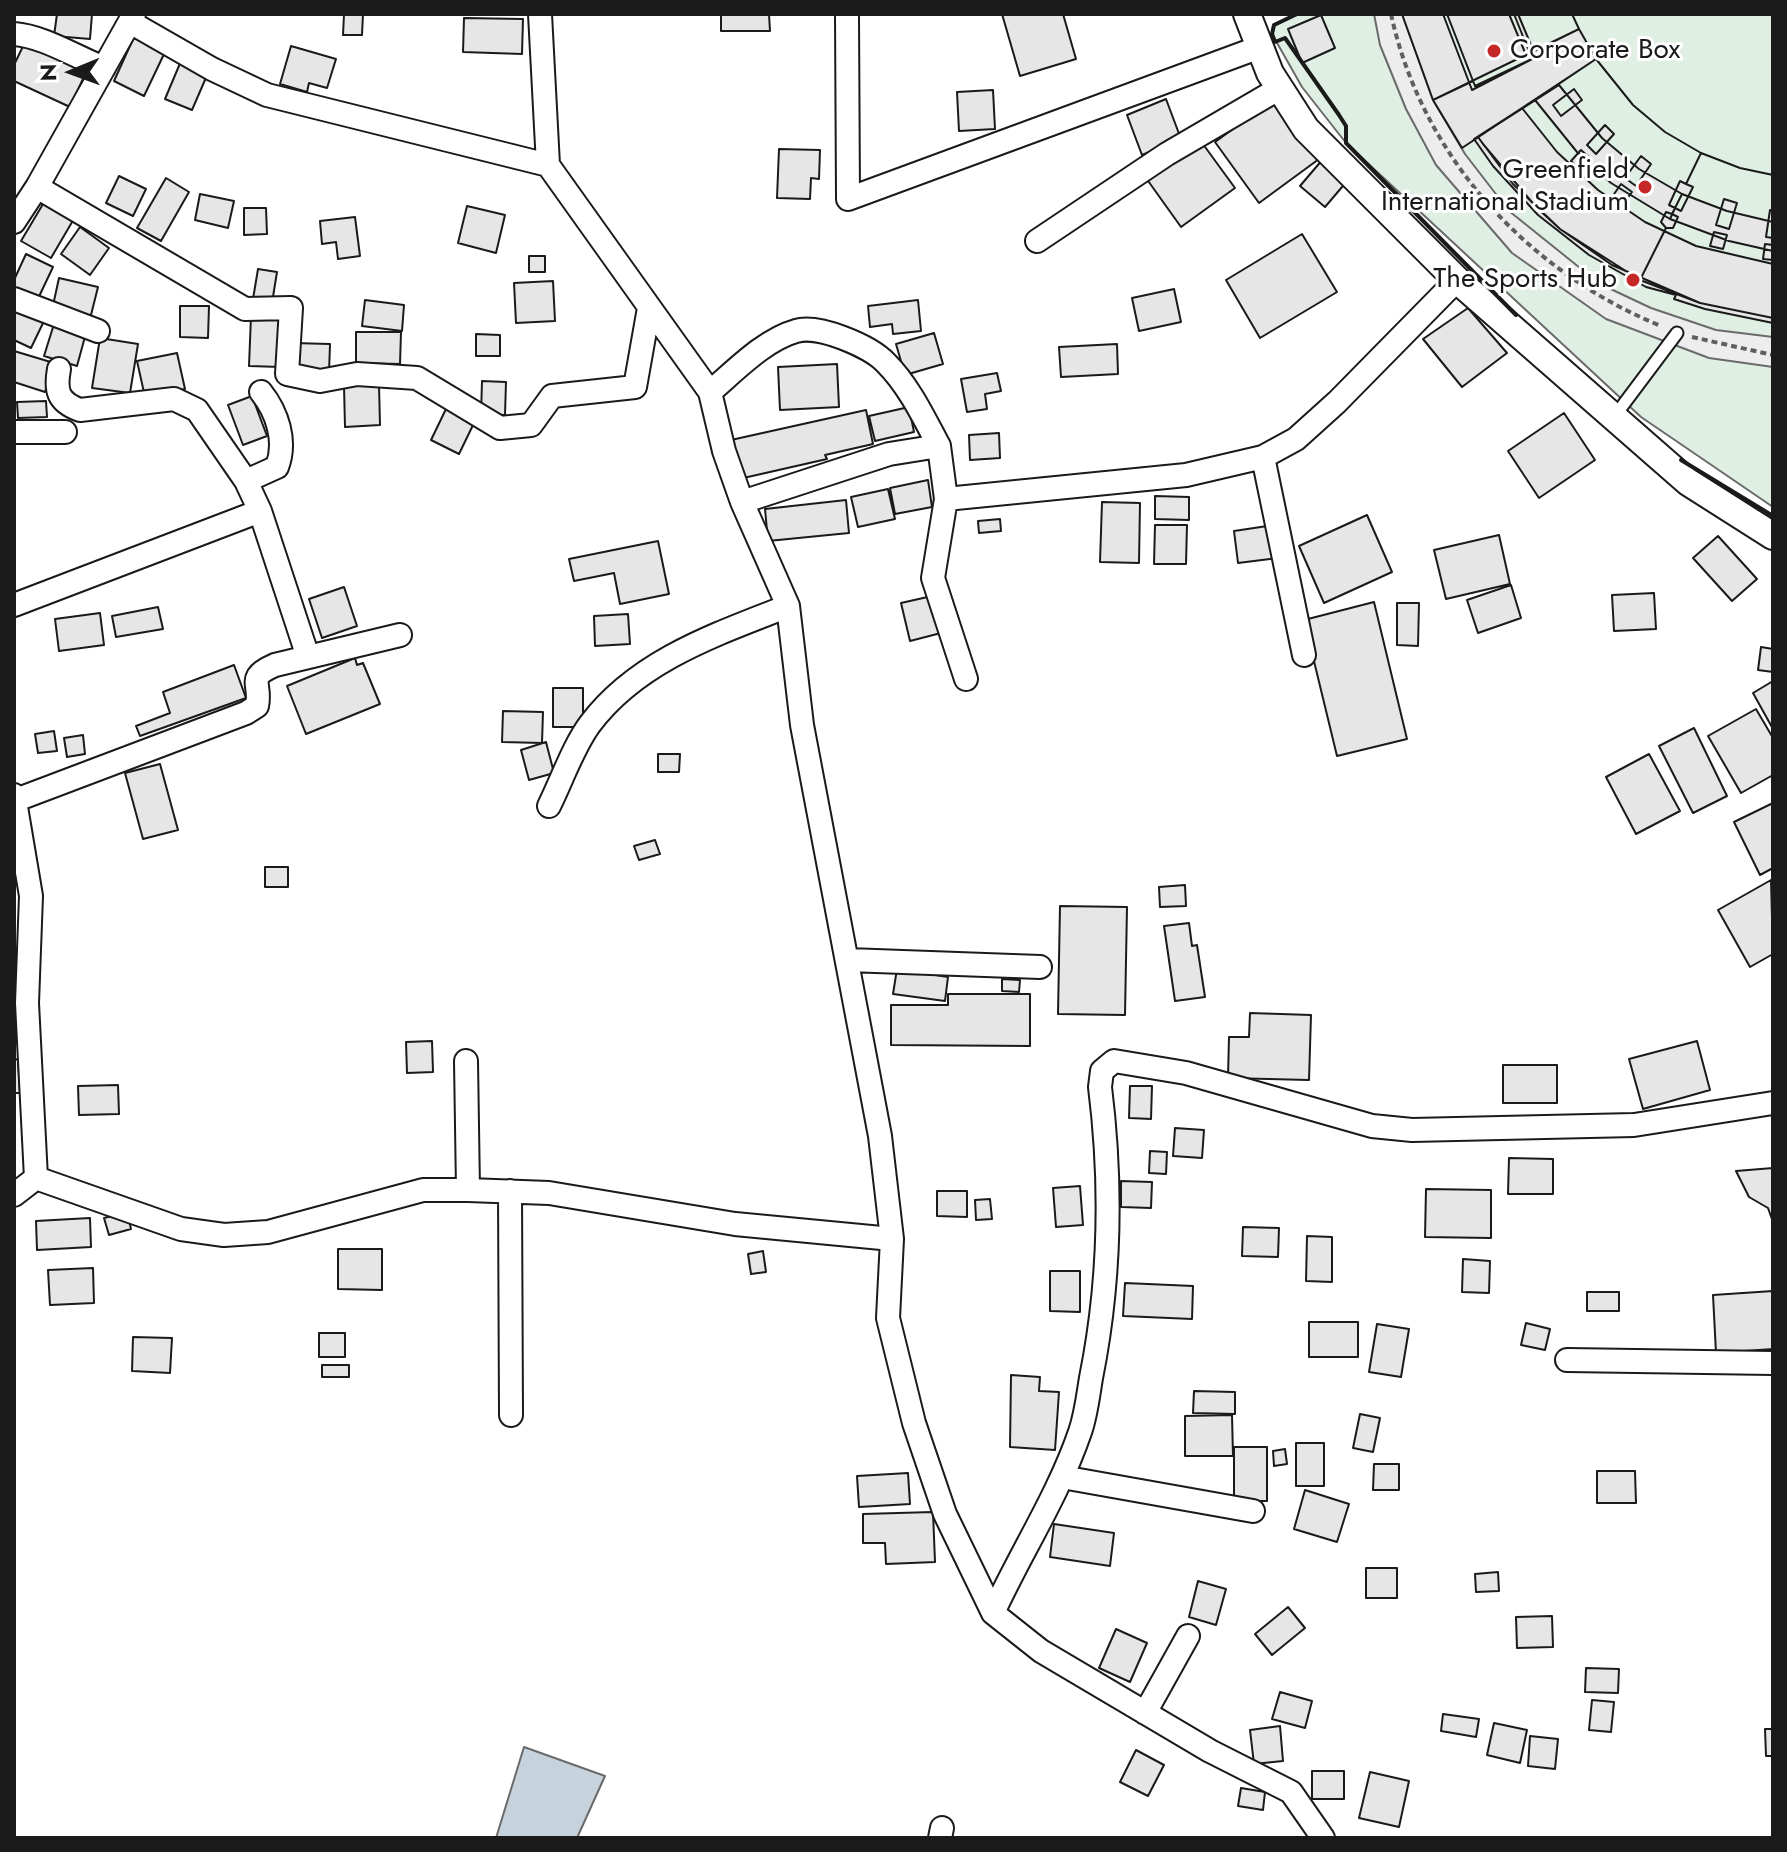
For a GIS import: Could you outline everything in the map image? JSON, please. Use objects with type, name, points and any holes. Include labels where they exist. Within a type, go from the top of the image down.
[{"type":"street","points":[[540,14],[548,165],[710,392],[724,451],[742,502],[788,606],[802,725],[880,1136],[892,1239],[888,1318],[897,1363],[945,1514],[993,1613],[1041,1651],[1145,1713],[1291,1792],[1323,1838]]},
{"type":"street","points":[[847,14],[848,199],[1260,47]]},
{"type":"street","points":[[1247,14],[1280,88],[1306,129],[1457,280],[1688,482],[1773,536]]},
{"type":"street","points":[[14,222],[132,18],[212,69],[267,95],[548,165]]},
{"type":"street","points":[[14,34],[33,35],[59,51],[104,68]]},
{"type":"street","points":[[1037,241],[1167,154],[1280,88]]},
{"type":"street","points":[[37,187],[245,309],[291,308],[287,374],[320,381],[357,374],[417,378],[500,428],[531,425],[552,396],[635,387],[649,308]]},
{"type":"street","points":[[946,499],[1186,475],[1263,457],[1296,439],[1337,402],[1457,280]]},
{"type":"street","points":[[14,299],[98,331]]},
{"type":"street","points":[[710,392],[763,349],[797,330],[830,331],[885,361],[939,446],[946,499],[933,578],[966,679]]},
{"type":"street","points":[[59,369],[56,386],[59,397],[66,405],[80,410],[174,399],[186,402],[197,410],[246,481],[260,511],[308,657]]},
{"type":"street","points":[[246,481],[277,467],[281,458],[274,409],[261,392]]},
{"type":"street","points":[[14,432],[65,432]]},
{"type":"street","points":[[742,502],[889,454],[939,446]]},
{"type":"street","points":[[1263,457],[1304,655]]},
{"type":"street","points":[[14,605],[260,511]]},
{"type":"street","points":[[549,806],[590,724],[629,684],[687,647],[788,606]]},
{"type":"street","points":[[14,1195],[25,1175],[31,896],[15,797],[246,713],[257,706],[255,681],[261,671],[400,635]]},
{"type":"street","points":[[848,960],[1040,967]]},
{"type":"street","points":[[466,1061],[468,1190]]},
{"type":"street","points":[[993,1613],[1062,1477],[1081,1429],[1100,1333],[1108,1208],[1100,1087],[1102,1071],[1114,1061],[1186,1073],[1372,1126],[1412,1130],[1634,1125],[1773,1103]]},
{"type":"street","points":[[25,1175],[181,1229],[224,1235],[268,1232],[423,1190],[468,1190],[549,1193],[735,1224],[892,1239]]},
{"type":"street","points":[[510,1191],[511,1415]]},
{"type":"street","points":[[1567,1360],[1773,1363]]},
{"type":"street","points":[[1062,1477],[1253,1511]]},
{"type":"street","points":[[1145,1713],[1188,1636]]},
{"type":"lane","points":[[1614,417],[1677,333]]},
{"type":"path","points":[[1391,14],[1409,75],[1429,119],[1483,199],[1515,234],[1577,283],[1632,315],[1677,333],[1773,355]]},
{"type":"green space","name":"The Sports Hub","points":[[1297,14],[1773,14],[1773,507],[1641,417],[1346,143],[1302,87],[1272,34],[1274,25]]},
{"type":"shaded area","points":[[1374,14],[1402,14],[1433,100],[1465,154],[1509,211],[1600,284],[1651,308],[1716,330],[1773,337],[1773,367],[1709,358],[1606,319],[1512,253],[1436,165],[1406,109],[1380,45]]},
{"type":"shaded area","points":[[524,1747],[605,1776],[577,1838],[496,1838]]},
{"type":"building","points":[[57,14],[92,14],[90,39],[54,36]]},
{"type":"building","points":[[344,14],[363,14],[362,35],[343,35]]},
{"type":"building","points":[[721,14],[769,14],[770,31],[721,31]]},
{"type":"building","points":[[1002,14],[1063,14],[1076,59],[1020,76]]},
{"type":"building","points":[[1402,14],[1447,14],[1473,81],[1433,100]]},
{"type":"building","name":"Greenfield International Stadium","points":[[1443,14],[1518,14],[1536,57],[1472,90]]},
{"type":"building","name":"Greenfield International Stadium","points":[[1447,14],[1514,14],[1532,59],[1475,86]]},
{"type":"building","name":"Greenfield International Stadium","points":[[1447,14],[1572,14],[1579,29],[1530,53],[1532,59],[1475,86]]},
{"type":"building","points":[[1509,14],[1572,14],[1579,29],[1526,55]]},
{"type":"building","points":[[1321,15],[1335,48],[1302,63],[1288,29]]},
{"type":"building","points":[[464,18],[523,19],[522,54],[463,52]]},
{"type":"building","points":[[1579,29],[1596,59],[1462,148],[1433,100]]},
{"type":"building","points":[[134,37],[165,52],[144,96],[114,81]]},
{"type":"building","points":[[26,40],[88,68],[70,107],[14,81],[14,65]]},
{"type":"building","points":[[291,46],[336,59],[327,88],[309,83],[307,92],[280,84]]},
{"type":"building","points":[[1596,59],[1633,105],[1665,132],[1701,153],[1686,184],[1680,181],[1669,205],[1675,208],[1670,219],[1611,183],[1577,152],[1535,100]],"holes":[[[1574,89],[1582,100],[1561,116],[1553,105]],[[1605,125],[1614,134],[1596,154],[1587,145]],[[1641,156],[1651,164],[1636,186],[1625,178]]]},
{"type":"building","name":"Greenfield International Stadium","points":[[1596,59],[1633,105],[1665,132],[1701,153],[1740,168],[1773,175],[1773,318],[1700,303],[1612,265],[1560,229],[1536,207],[1478,137]]},
{"type":"building","points":[[181,61],[208,73],[192,110],[165,99]]},
{"type":"building","points":[[1559,85],[1602,138],[1639,169],[1682,194],[1672,214],[1666,212],[1661,222],[1666,228],[1640,280],[1560,229],[1513,184],[1478,137]],"holes":[[[1581,150],[1591,159],[1580,170],[1571,161]],[[1621,184],[1632,192],[1623,204],[1612,197]]]},
{"type":"building","points":[[993,90],[995,129],[959,131],[957,92]]},
{"type":"building","points":[[1276,98],[1319,159],[1259,203],[1215,142]]},
{"type":"building","points":[[1166,99],[1181,139],[1142,155],[1127,115]]},
{"type":"building","points":[[1522,108],[1557,152],[1598,190],[1645,222],[1696,246],[1773,264],[1773,323],[1705,309],[1674,299],[1676,295],[1646,287],[1589,255],[1538,215],[1493,166],[1474,139]]},
{"type":"building","points":[[1200,140],[1235,188],[1181,227],[1146,178]]},
{"type":"building","points":[[779,149],[820,150],[819,179],[811,178],[810,199],[777,198]]},
{"type":"building","points":[[1701,153],[1740,168],[1773,175],[1773,211],[1770,210],[1766,237],[1773,238],[1773,251],[1729,241],[1670,219],[1675,208],[1681,211],[1693,187],[1686,184]],"holes":[[[1724,199],[1737,203],[1729,229],[1716,225]]]},
{"type":"building","points":[[1323,159],[1348,180],[1325,207],[1300,186]]},
{"type":"building","points":[[119,176],[146,189],[133,216],[106,203]]},
{"type":"building","points":[[166,178],[189,192],[161,241],[137,228]]},
{"type":"building","points":[[200,194],[234,201],[228,228],[195,220]]},
{"type":"building","points":[[1682,194],[1727,211],[1773,222],[1773,245],[1765,244],[1763,259],[1773,260],[1773,318],[1700,303],[1640,280],[1666,228],[1673,228],[1678,217],[1672,214]],"holes":[[[1714,232],[1727,235],[1723,249],[1710,246]]]},
{"type":"building","points":[[46,199],[75,217],[51,258],[21,241]]},
{"type":"building","points":[[467,206],[505,215],[496,253],[458,243]]},
{"type":"building","points":[[244,208],[266,208],[267,234],[244,235]]},
{"type":"building","points":[[355,217],[360,256],[338,259],[336,242],[322,244],[320,221]]},
{"type":"building","points":[[80,227],[109,248],[90,275],[61,254]]},
{"type":"building","points":[[1302,234],[1337,292],[1260,338],[1226,280]]},
{"type":"building","points":[[26,254],[53,267],[35,305],[14,295],[14,280]]},
{"type":"building","points":[[529,256],[545,256],[545,272],[529,272]]},
{"type":"building","points":[[258,269],[277,272],[272,303],[253,299]]},
{"type":"building","points":[[59,278],[98,287],[90,319],[52,310]]},
{"type":"building","points":[[553,281],[555,321],[516,323],[514,283]]},
{"type":"building","points":[[1174,289],[1181,322],[1139,331],[1132,298]]},
{"type":"building","points":[[365,300],[404,305],[402,331],[362,326]]},
{"type":"building","points":[[918,300],[921,331],[893,334],[892,324],[870,327],[868,306]]},
{"type":"building","points":[[180,306],[209,306],[208,338],[180,337]]},
{"type":"building","points":[[14,307],[44,321],[31,348],[14,340]]},
{"type":"building","points":[[1468,308],[1507,353],[1462,387],[1423,339]]},
{"type":"building","points":[[251,316],[284,317],[281,367],[249,366]]},
{"type":"building","points":[[54,324],[86,333],[77,366],[44,356]]},
{"type":"building","points":[[356,332],[401,332],[400,364],[356,363]]},
{"type":"building","points":[[934,333],[943,364],[905,375],[896,344]]},
{"type":"building","points":[[476,334],[500,335],[500,356],[476,356]]},
{"type":"building","points":[[100,338],[138,344],[130,393],[92,388]]},
{"type":"building","points":[[293,343],[330,344],[329,373],[292,371]]},
{"type":"building","points":[[1117,344],[1118,374],[1061,377],[1059,347]]},
{"type":"building","points":[[14,351],[54,363],[45,392],[14,382]]},
{"type":"building","points":[[177,353],[185,389],[145,397],[137,361]]},
{"type":"building","points":[[837,364],[839,407],[780,410],[778,367]]},
{"type":"building","points":[[997,373],[1001,391],[985,394],[987,409],[967,412],[961,379]]},
{"type":"building","points":[[482,381],[506,382],[505,415],[481,415]]},
{"type":"building","points":[[379,385],[380,425],[345,427],[344,386]]},
{"type":"building","points":[[252,396],[267,436],[243,445],[228,405]]},
{"type":"building","points":[[46,401],[47,417],[18,418],[17,402]]},
{"type":"building","points":[[909,407],[914,432],[875,441],[869,416]]},
{"type":"building","points":[[446,409],[474,423],[459,454],[431,440]]},
{"type":"building","points":[[866,410],[873,444],[825,455],[827,459],[739,479],[731,440]]},
{"type":"building","points":[[1564,413],[1595,460],[1539,498],[1508,451]]},
{"type":"building","points":[[999,433],[1000,458],[970,460],[969,435]]},
{"type":"building","points":[[928,480],[932,507],[895,514],[890,488]]},
{"type":"building","points":[[888,489],[895,519],[858,527],[851,497]]},
{"type":"building","points":[[1155,496],[1189,497],[1189,520],[1155,519]]},
{"type":"building","points":[[846,500],[849,533],[768,541],[765,509]]},
{"type":"building","points":[[1102,502],[1140,503],[1139,563],[1100,562]]},
{"type":"building","points":[[1367,515],[1392,572],[1324,603],[1299,546]]},
{"type":"building","points":[[1000,519],[1001,531],[979,533],[978,521]]},
{"type":"building","points":[[1155,525],[1187,525],[1186,564],[1154,564]]},
{"type":"building","points":[[1274,525],[1278,558],[1238,563],[1234,531]]},
{"type":"building","points":[[1499,535],[1510,584],[1446,599],[1434,550]]},
{"type":"building","points":[[1718,536],[1757,579],[1732,601],[1693,558]]},
{"type":"building","points":[[658,541],[669,594],[620,604],[614,573],[574,581],[569,559]]},
{"type":"building","points":[[1511,585],[1521,618],[1478,633],[1467,600]]},
{"type":"building","points":[[344,587],[357,626],[322,638],[309,599]]},
{"type":"building","points":[[1654,593],[1656,629],[1614,631],[1612,595]]},
{"type":"building","points":[[932,596],[941,633],[910,641],[901,603]]},
{"type":"building","points":[[1374,602],[1407,739],[1337,756],[1304,620]]},
{"type":"building","points":[[1397,603],[1419,603],[1418,646],[1397,645]]},
{"type":"building","points":[[158,607],[163,629],[116,637],[112,616]]},
{"type":"building","points":[[100,613],[104,645],[59,651],[55,619]]},
{"type":"building","points":[[628,614],[630,644],[595,646],[594,616]]},
{"type":"building","points":[[1761,647],[1773,649],[1773,672],[1758,670]]},
{"type":"building","points":[[355,658],[357,665],[363,663],[380,704],[306,734],[287,686]]},
{"type":"building","points":[[234,665],[246,698],[140,736],[136,726],[170,713],[163,692]]},
{"type":"building","points":[[1773,681],[1773,729],[1753,693]]},
{"type":"building","points":[[553,688],[583,688],[583,727],[553,727]]},
{"type":"building","points":[[1756,709],[1773,738],[1773,775],[1741,793],[1708,736]]},
{"type":"building","points":[[503,711],[543,712],[542,743],[502,742]]},
{"type":"building","points":[[1694,728],[1727,796],[1693,813],[1659,746]]},
{"type":"building","points":[[54,731],[57,751],[38,753],[35,734]]},
{"type":"building","points":[[83,735],[85,754],[67,757],[64,738]]},
{"type":"building","points":[[546,742],[554,773],[529,780],[521,750]]},
{"type":"building","points":[[658,754],[680,754],[679,772],[658,772]]},
{"type":"building","points":[[1649,754],[1680,811],[1636,834],[1606,777]]},
{"type":"building","points":[[160,764],[178,830],[143,839],[125,773]]},
{"type":"building","points":[[1773,803],[1773,868],[1760,875],[1734,822]]},
{"type":"building","points":[[655,840],[660,854],[639,860],[634,846]]},
{"type":"building","points":[[265,867],[288,867],[288,887],[265,887]]},
{"type":"building","points":[[1771,880],[1773,954],[1750,967],[1718,910]]},
{"type":"building","points":[[1185,885],[1186,906],[1160,907],[1159,887]]},
{"type":"building","points":[[1060,906],[1127,907],[1125,1015],[1058,1014]]},
{"type":"building","points":[[1189,923],[1192,946],[1197,945],[1205,997],[1175,1001],[1164,926]]},
{"type":"building","points":[[897,969],[948,977],[945,1001],[893,994]]},
{"type":"building","points":[[1002,979],[1020,980],[1019,992],[1002,991]]},
{"type":"building","points":[[948,994],[1030,994],[1030,1046],[891,1045],[891,1005],[948,1005]]},
{"type":"building","points":[[1250,1013],[1311,1015],[1309,1080],[1228,1078],[1229,1037],[1249,1037]]},
{"type":"building","points":[[432,1041],[433,1072],[407,1073],[406,1042]]},
{"type":"building","points":[[1697,1041],[1710,1090],[1643,1109],[1629,1059]]},
{"type":"building","points":[[18,1059],[20,1093],[14,1093],[14,1060]]},
{"type":"building","points":[[1503,1065],[1557,1065],[1557,1103],[1503,1103]]},
{"type":"building","points":[[118,1085],[119,1114],[79,1115],[78,1086]]},
{"type":"building","points":[[1130,1086],[1152,1086],[1151,1119],[1129,1118]]},
{"type":"building","points":[[1175,1128],[1204,1130],[1202,1158],[1173,1156]]},
{"type":"building","points":[[1150,1151],[1167,1152],[1166,1174],[1149,1173]]},
{"type":"building","points":[[1509,1158],[1553,1159],[1553,1194],[1508,1194]]},
{"type":"building","points":[[1773,1168],[1773,1222],[1768,1208],[1749,1197],[1736,1171]]},
{"type":"building","points":[[1121,1181],[1152,1182],[1151,1208],[1121,1207]]},
{"type":"building","points":[[1080,1186],[1083,1225],[1056,1227],[1053,1188]]},
{"type":"building","points":[[1426,1189],[1491,1190],[1491,1238],[1425,1237]]},
{"type":"building","points":[[937,1191],[967,1191],[967,1217],[937,1216]]},
{"type":"building","points":[[990,1199],[992,1219],[976,1220],[975,1200]]},
{"type":"building","points":[[127,1212],[131,1229],[109,1235],[104,1218]]},
{"type":"building","points":[[90,1218],[91,1247],[37,1250],[36,1221]]},
{"type":"building","points":[[1243,1227],[1279,1228],[1278,1257],[1242,1256]]},
{"type":"building","points":[[1307,1236],[1332,1237],[1332,1282],[1306,1281]]},
{"type":"building","points":[[338,1249],[382,1249],[382,1290],[338,1289]]},
{"type":"building","points":[[763,1251],[766,1272],[751,1274],[748,1254]]},
{"type":"building","points":[[1463,1259],[1490,1261],[1489,1293],[1462,1292]]},
{"type":"building","points":[[93,1268],[94,1303],[50,1305],[48,1270]]},
{"type":"building","points":[[1050,1271],[1080,1271],[1080,1312],[1050,1311]]},
{"type":"building","points":[[1125,1283],[1193,1286],[1192,1319],[1123,1316]]},
{"type":"building","points":[[1773,1291],[1773,1349],[1716,1353],[1713,1295]]},
{"type":"building","points":[[1587,1292],[1619,1292],[1619,1311],[1587,1311]]},
{"type":"building","points":[[1309,1322],[1358,1322],[1358,1357],[1309,1357]]},
{"type":"building","points":[[1526,1323],[1550,1329],[1545,1350],[1521,1345]]},
{"type":"building","points":[[1377,1324],[1409,1329],[1401,1377],[1369,1372]]},
{"type":"building","points":[[319,1333],[345,1333],[345,1357],[319,1357]]},
{"type":"building","points":[[133,1337],[172,1338],[170,1373],[132,1371]]},
{"type":"building","points":[[322,1365],[349,1365],[349,1377],[322,1377]]},
{"type":"building","points":[[1011,1375],[1040,1377],[1039,1391],[1059,1392],[1055,1450],[1010,1447]]},
{"type":"building","points":[[1194,1391],[1235,1392],[1235,1414],[1193,1413]]},
{"type":"building","points":[[1360,1414],[1380,1418],[1373,1452],[1353,1448]]},
{"type":"building","points":[[1232,1415],[1233,1456],[1185,1456],[1185,1416]]},
{"type":"building","points":[[1296,1443],[1324,1443],[1324,1486],[1296,1486]]},
{"type":"building","points":[[1234,1447],[1267,1447],[1267,1501],[1234,1501]]},
{"type":"building","points":[[1285,1449],[1287,1464],[1274,1466],[1273,1451]]},
{"type":"building","points":[[1374,1464],[1399,1464],[1399,1490],[1373,1490]]},
{"type":"building","points":[[1597,1471],[1635,1471],[1636,1503],[1597,1503]]},
{"type":"building","points":[[908,1473],[910,1504],[859,1507],[857,1476]]},
{"type":"building","points":[[1305,1490],[1349,1504],[1337,1542],[1294,1529]]},
{"type":"building","points":[[933,1512],[935,1562],[886,1564],[885,1543],[863,1543],[863,1514]]},
{"type":"building","points":[[1054,1524],[1114,1533],[1110,1566],[1050,1557]]},
{"type":"building","points":[[1366,1568],[1397,1568],[1397,1598],[1366,1598]]},
{"type":"building","points":[[1498,1572],[1499,1591],[1476,1592],[1475,1574]]},
{"type":"building","points":[[1198,1581],[1226,1589],[1216,1625],[1189,1617]]},
{"type":"building","points":[[1288,1607],[1305,1628],[1272,1655],[1255,1634]]},
{"type":"building","points":[[1552,1616],[1553,1647],[1517,1648],[1516,1617]]},
{"type":"building","points":[[1116,1629],[1147,1643],[1130,1682],[1099,1668]]},
{"type":"building","points":[[1586,1668],[1619,1669],[1618,1693],[1585,1692]]},
{"type":"building","points":[[1280,1692],[1312,1701],[1305,1728],[1272,1719]]},
{"type":"building","points":[[1592,1700],[1614,1702],[1611,1732],[1589,1730]]},
{"type":"building","points":[[1443,1714],[1479,1719],[1476,1737],[1441,1731]]},
{"type":"building","points":[[1494,1723],[1527,1730],[1520,1763],[1487,1755]]},
{"type":"building","points":[[1280,1726],[1283,1761],[1254,1764],[1250,1730]]},
{"type":"building","points":[[1765,1729],[1773,1729],[1773,1756],[1766,1756]]},
{"type":"building","points":[[1530,1736],[1558,1739],[1555,1769],[1528,1766]]},
{"type":"building","points":[[1136,1750],[1164,1765],[1148,1796],[1120,1782]]},
{"type":"building","points":[[1312,1771],[1344,1771],[1344,1799],[1312,1799]]},
{"type":"building","points":[[1370,1772],[1409,1781],[1399,1827],[1359,1818]]},
{"type":"building","points":[[1241,1788],[1265,1792],[1263,1810],[1238,1806]]},
{"type":"wall","points":[[1297,14],[1274,25],[1272,34],[1275,42],[1285,38],[1346,126],[1346,143],[1516,315]]},
{"type":"wall","points":[[1681,460],[1773,516]]},
{"type":"place","name":"Corporate Box","points":[[1494,51]]},
{"type":"place","name":"Greenfield International Stadium","points":[[1645,187]]},
{"type":"place","name":"The Sports Hub","points":[[1633,280]]}]
